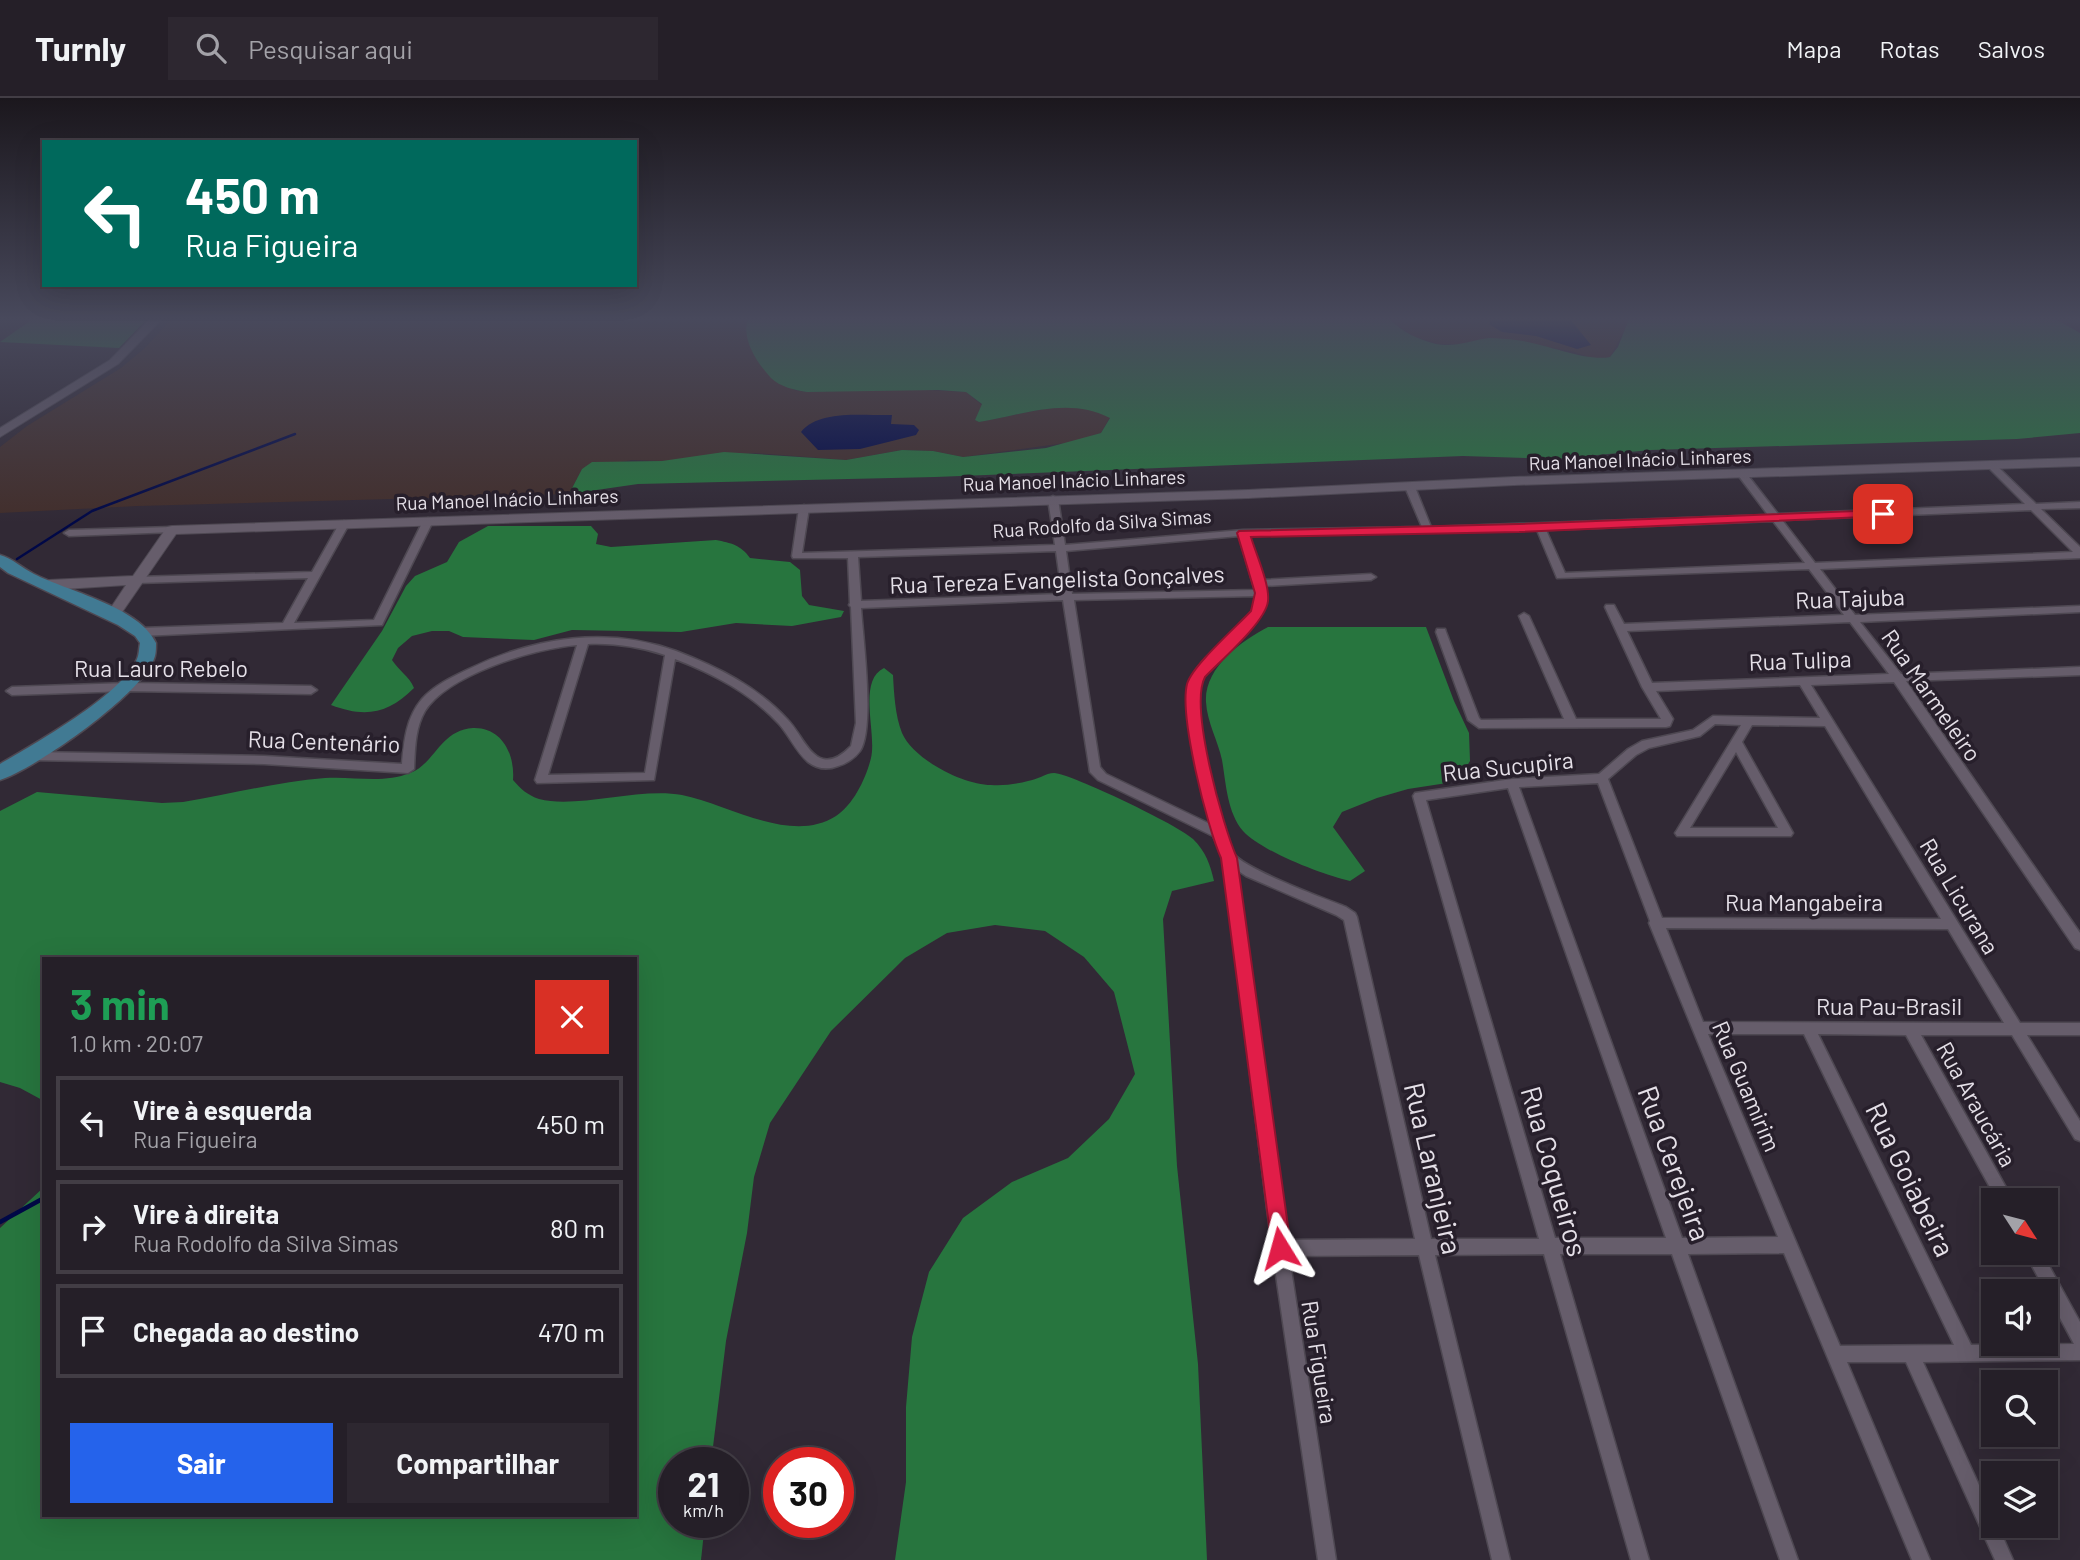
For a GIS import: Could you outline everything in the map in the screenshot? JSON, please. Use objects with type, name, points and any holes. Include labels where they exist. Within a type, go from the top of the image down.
[{"type":"main road","points":[[0,433],[73,387]]},
{"type":"main road","name":"Rua Manoel Inácio Linhares","points":[[172,530],[2080,462]]},
{"type":"main road","points":[[113,615],[172,530]]},
{"type":"main road","points":[[0,560],[25,575],[113,615],[141,632],[148,643],[147,657],[127,687],[0,773]]},
{"type":"main road","points":[[49,585],[78,581],[137,580]]},
{"type":"street","points":[[1993,467],[2080,554]]},
{"type":"street","name":"Rua Marmeleiro","points":[[1743,475],[1897,677],[2080,944]]},
{"type":"street","points":[[1410,487],[1428,530]]},
{"type":"street","points":[[1052,499],[1094,769],[1102,777],[1218,833]]},
{"type":"street","name":"Rua Rodolfo da Silva Simas","points":[[804,508],[797,556],[1060,548],[1243,533],[1540,527],[2080,505]]},
{"type":"street","points":[[141,632],[378,623],[428,521]]},
{"type":"street","points":[[286,627],[344,524]]},
{"type":"street","points":[[1540,527],[1561,576],[2080,554]]},
{"type":"street","name":"Rua Manoel Inácio Linhares","points":[[69,533],[172,530]]},
{"type":"street","points":[[1243,533],[1259,588]]},
{"type":"street","points":[[853,554],[855,605]]},
{"type":"street","points":[[137,580],[316,575]]},
{"type":"street","name":"Rua Tereza Evangelista Gonçalves","points":[[855,605],[1259,588],[1371,578]]},
{"type":"street","name":"Rua Figueira","points":[[1259,588],[1262,603],[1257,613],[1207,664],[1195,684],[1192,710],[1218,833],[1229,858],[1280,1248],[1327,1560]]},
{"type":"street","name":"Rua Centenário","points":[[27,756],[264,760],[408,769],[415,718],[425,702],[445,686],[519,652],[584,640],[621,641],[671,653],[708,669],[758,698],[815,761],[830,764],[850,755],[859,743],[862,700],[855,605]]},
{"type":"street","points":[[1441,632],[1476,722],[1666,723],[1667,719],[1648,687],[1611,607]]},
{"type":"street","name":"Rua Tajuba","points":[[1622,628],[2080,609]]},
{"type":"street","points":[[1524,616],[1572,724]]},
{"type":"street","points":[[584,640],[541,780],[650,777],[671,653]]},
{"type":"street","name":"Rua Tulipa","points":[[1648,687],[2080,671]]},
{"type":"street","name":"Rua Licurana","points":[[1803,681],[2080,1134]]},
{"type":"street","name":"Rua Lauro Rebelo","points":[[12,691],[127,687],[311,690]]},
{"type":"street","points":[[1602,778],[1640,746],[1696,733],[1713,720],[1828,722]]},
{"type":"street","points":[[1736,741],[1787,833],[1681,833],[1736,741],[1749,721]]},
{"type":"street","name":"Rua Sucupira","points":[[1419,796],[1512,783],[1602,778]]},
{"type":"street","name":"Rua Guamirim","points":[[1602,778],[1698,1028],[1920,1560]]},
{"type":"street","name":"Rua Cerejeira","points":[[1512,783],[1789,1560]]},
{"type":"street","name":"Rua Coqueiros","points":[[1419,796],[1640,1560]]},
{"type":"street","name":"Rua Laranjeira","points":[[1229,858],[1250,872],[1350,917],[1425,1248],[1501,1560]]},
{"type":"street","name":"Rua Mangabeira","points":[[1656,923],[1952,923]]},
{"type":"street","name":"Rua Pau-Brasil","points":[[1698,1028],[2080,1029]]},
{"type":"street","name":"Rua Goiabeira","points":[[1808,1029],[1966,1352]]},
{"type":"street","name":"Rua Araucária","points":[[1910,1029],[1998,1188]]},
{"type":"street","points":[[1280,1248],[1789,1245]]},
{"type":"street","points":[[2040,1265],[2080,1338]]},
{"type":"street","points":[[1910,1352],[2004,1560]]},
{"type":"street","points":[[1835,1354],[2080,1352]]},
{"type":"shaded area","points":[[90,387],[792,387],[807,392],[908,389],[966,392],[982,405],[975,420],[979,422],[1059,406],[1086,408],[1110,417],[1101,433],[1073,442],[963,457],[933,451],[902,450],[846,460],[755,453],[662,461],[632,460],[582,469],[569,494],[138,506],[0,513],[0,447],[27,426]]},
{"type":"shaded area","points":[[892,415],[891,424],[914,425],[919,430],[916,435],[860,449],[818,450],[801,432],[819,420],[831,417]]},
{"type":"green space","points":[[787,387],[2080,387],[2080,433],[2017,439],[1651,450],[1555,459],[1463,456],[935,477],[638,484],[569,494],[582,469],[592,462],[662,461],[724,452],[846,460],[902,450],[933,451],[963,457],[1046,448],[1101,433],[1110,418],[1078,408],[1062,408],[979,422],[975,420],[982,404],[966,392],[807,392]]},
{"type":"green space","points":[[488,526],[591,526],[598,534],[596,544],[611,547],[716,540],[726,542],[739,547],[750,558],[790,562],[800,570],[802,596],[809,605],[844,611],[841,617],[792,626],[736,623],[681,632],[572,630],[534,640],[463,637],[449,631],[432,631],[412,636],[398,648],[392,660],[414,688],[404,697],[376,711],[355,711],[331,705],[382,631],[406,586],[415,576],[447,562],[459,542]]},
{"type":"green space","points":[[1268,627],[1426,627],[1469,733],[1470,761],[1462,774],[1447,783],[1408,789],[1342,812],[1333,827],[1365,871],[1350,881],[1309,868],[1252,839],[1243,831],[1230,806],[1222,760],[1207,709],[1207,690],[1211,678],[1226,657]]},
{"type":"green space","points":[[884,668],[893,675],[896,711],[902,733],[917,752],[940,769],[967,781],[991,785],[1019,783],[1051,773],[1065,776],[1184,832],[1197,844],[1209,864],[1214,881],[1172,891],[1163,919],[1177,1166],[1198,1364],[1207,1560],[895,1560],[906,1482],[906,1407],[912,1337],[929,1272],[963,1218],[1012,1182],[1068,1158],[1109,1119],[1135,1074],[1114,992],[1084,957],[1045,931],[995,925],[947,933],[905,958],[831,1031],[770,1123],[754,1177],[747,1233],[726,1341],[713,1447],[658,1447],[658,1538],[703,1538],[701,1560],[0,1560],[0,1228],[42,1189],[42,1517],[637,1517],[637,957],[42,957],[42,1100],[20,1088],[0,1082],[0,811],[37,792],[162,803],[183,802],[307,780],[389,778],[419,769],[445,741],[462,730],[473,728],[492,732],[499,738],[512,762],[513,780],[524,791],[539,799],[571,801],[665,793],[700,800],[759,820],[799,826],[818,824],[842,811],[854,798],[866,774],[872,747],[871,684]]},
{"type":"waterway","points":[[17,559],[92,511],[295,434]]},
{"type":"waterway","points":[[0,1222],[42,1199]]},
{"type":"route","points":[[1280,1248],[1229,858],[1218,833],[1192,710],[1199,674],[1257,613],[1262,603],[1243,533],[1519,528],[1883,514]]}]
